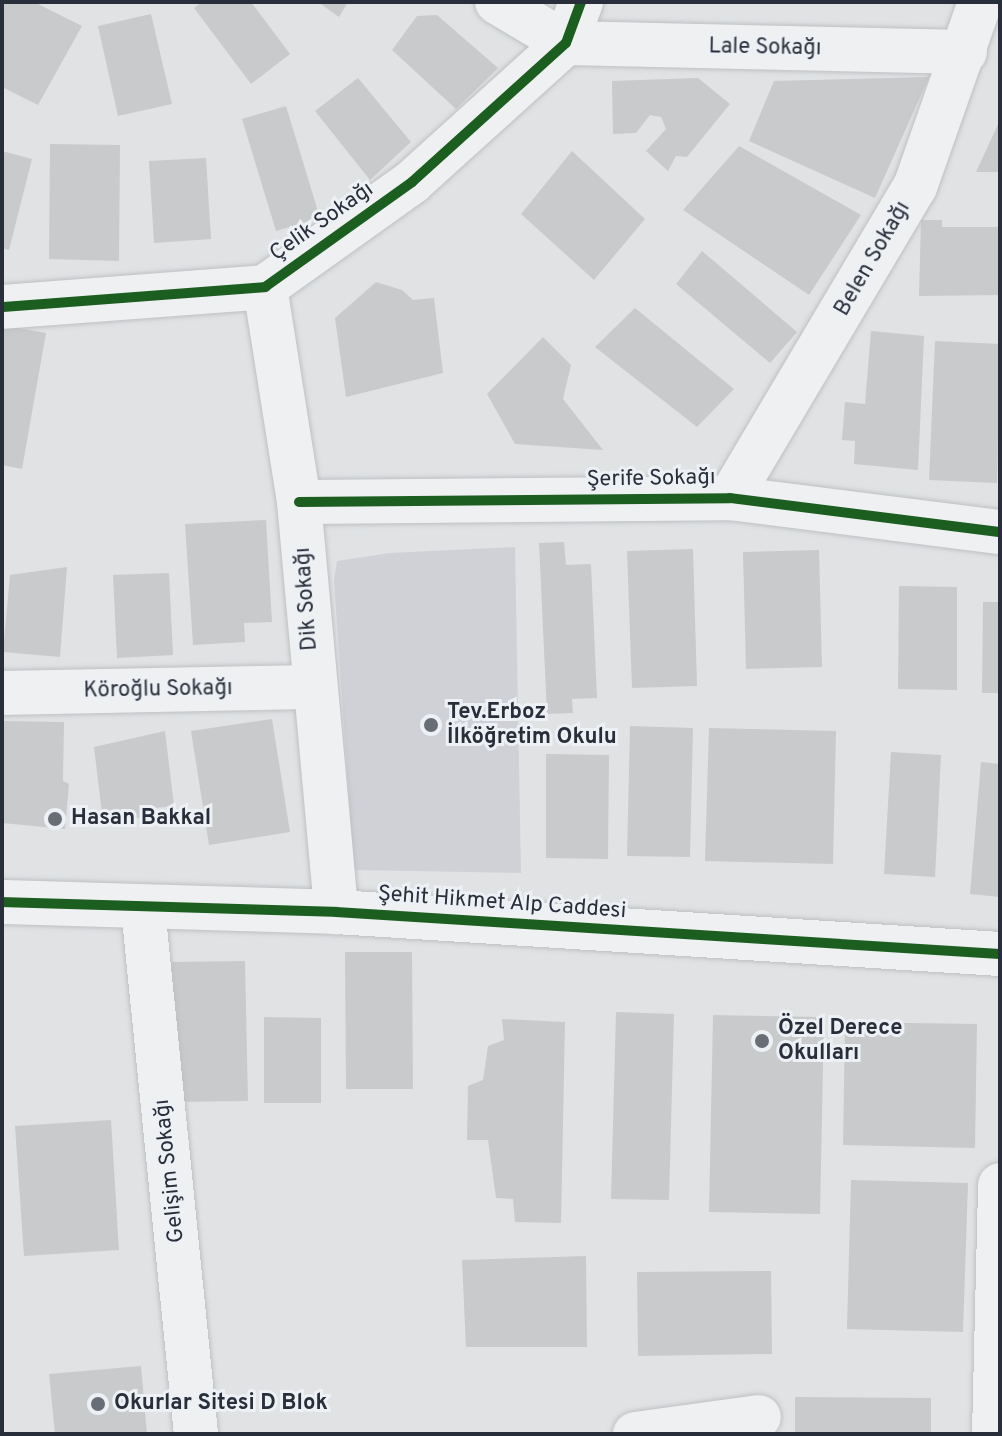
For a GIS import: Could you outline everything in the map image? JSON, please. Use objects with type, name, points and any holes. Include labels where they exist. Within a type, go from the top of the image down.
[{"type":"street","points":[[497,2],[566,43]]},
{"type":"street","name":"Çelik Sokağı","points":[[2,307],[265,287],[412,182],[566,43],[581,2]]},
{"type":"street","name":"Belen Sokağı","points":[[730,498],[915,187],[965,52],[980,2]]},
{"type":"street","name":"Lale Sokağı","points":[[566,43],[965,52]]},
{"type":"street","name":"Dik Sokağı","points":[[265,287],[299,502],[313,687],[336,912]]},
{"type":"street","name":"Şerife Sokağı","points":[[299,502],[730,498],[1000,532]]},
{"type":"street","name":"Köroğlu Sokağı","points":[[2,693],[313,687]]},
{"type":"street","name":"Şehit Hikmet Alp Caddesi","points":[[2,902],[336,912],[1000,954]]},
{"type":"street","name":"Gelişim Sokağı","points":[[143,908],[196,1434]]},
{"type":"street","points":[[994,1434],[1000,1185]]},
{"type":"street","points":[[635,1434],[759,1417]]},
{"type":"shaded area","name":"Tev.Erboz İlköğretim Okulu","points":[[515,547],[521,873],[354,870],[334,580],[337,561],[390,553]]},
{"type":"building","points":[[2,2],[34,2],[82,26],[38,105],[2,87]]},
{"type":"building","points":[[202,2],[251,2],[290,54],[251,84],[194,8]]},
{"type":"building","points":[[318,2],[348,2],[339,17]]},
{"type":"building","points":[[151,14],[172,104],[118,116],[98,26]]},
{"type":"building","points":[[437,15],[498,68],[456,109],[392,50],[417,16]]},
{"type":"building","points":[[929,77],[875,198],[749,141],[774,81]]},
{"type":"building","points":[[358,78],[411,142],[370,180],[315,111]]},
{"type":"building","points":[[698,78],[730,104],[687,157],[676,156],[668,171],[646,151],[666,129],[661,117],[650,115],[636,133],[613,134],[612,81]]},
{"type":"building","points":[[286,106],[320,218],[276,231],[242,119]]},
{"type":"building","points":[[1000,120],[1000,172],[976,172]]},
{"type":"building","points":[[50,144],[120,145],[119,261],[49,259]]},
{"type":"building","points":[[739,146],[861,215],[809,295],[683,210]]},
{"type":"building","points":[[2,151],[32,159],[9,250],[2,248]]},
{"type":"building","points":[[572,151],[645,219],[594,280],[521,214]]},
{"type":"building","points":[[206,158],[211,239],[154,243],[149,161]]},
{"type":"building","points":[[921,220],[942,220],[942,227],[1000,227],[999,295],[919,296]]},
{"type":"building","points":[[702,251],[797,332],[770,363],[676,284]]},
{"type":"building","points":[[376,282],[402,290],[413,300],[434,298],[443,373],[346,397],[335,318]]},
{"type":"building","points":[[635,308],[734,389],[697,427],[595,347]]},
{"type":"building","points":[[2,325],[46,333],[22,469],[2,465]]},
{"type":"building","points":[[871,331],[924,336],[918,470],[854,464],[855,441],[842,440],[845,402],[865,404]]},
{"type":"building","points":[[543,337],[571,365],[563,399],[603,450],[515,444],[487,394]]},
{"type":"building","points":[[935,341],[1000,344],[997,483],[929,480]]},
{"type":"building","points":[[266,520],[272,622],[244,623],[245,642],[193,645],[185,524]]},
{"type":"building","points":[[564,542],[566,565],[591,564],[597,698],[572,699],[573,713],[547,714],[539,543]]},
{"type":"building","points":[[693,549],[697,686],[632,688],[627,551]]},
{"type":"building","points":[[819,550],[822,667],[746,669],[743,552]]},
{"type":"building","points":[[67,567],[60,657],[3,652],[10,575]]},
{"type":"building","points":[[169,573],[173,655],[117,658],[113,575]]},
{"type":"building","points":[[899,586],[957,587],[957,690],[898,689]]},
{"type":"building","points":[[983,602],[1000,602],[1000,693],[982,693]]},
{"type":"building","points":[[272,719],[290,832],[209,845],[191,731]]},
{"type":"building","points":[[2,721],[64,722],[63,781],[69,784],[65,829],[2,823]]},
{"type":"building","points":[[630,726],[693,728],[690,857],[627,856]]},
{"type":"building","points":[[709,728],[836,731],[833,864],[705,861]]},
{"type":"building","points":[[165,731],[174,806],[145,809],[146,817],[103,822],[94,747]]},
{"type":"building","points":[[891,752],[941,755],[935,877],[884,874]]},
{"type":"building","points":[[546,754],[609,755],[608,859],[546,858]]},
{"type":"building","points":[[981,762],[1000,764],[1000,897],[970,894]]},
{"type":"building","points":[[345,952],[412,952],[413,1089],[346,1089]]},
{"type":"building","points":[[245,961],[248,1101],[173,1102],[171,962]]},
{"type":"building","points":[[616,1012],[674,1014],[669,1200],[611,1199]]},
{"type":"building","points":[[713,1015],[824,1017],[820,1214],[709,1212]]},
{"type":"building","points":[[264,1017],[321,1018],[321,1103],[264,1103]]},
{"type":"building","points":[[502,1019],[565,1022],[561,1223],[515,1222],[513,1199],[496,1198],[488,1140],[467,1140],[468,1086],[483,1080],[488,1046],[504,1040]]},
{"type":"building","points":[[845,1022],[977,1024],[975,1148],[843,1145]]},
{"type":"building","points":[[111,1120],[119,1250],[24,1256],[15,1126]]},
{"type":"building","points":[[851,1180],[968,1183],[963,1332],[847,1329]]},
{"type":"building","points":[[586,1256],[587,1347],[466,1347],[462,1260]]},
{"type":"building","points":[[771,1271],[772,1354],[638,1356],[637,1272]]},
{"type":"building","name":"Okurlar Sitesi D Blok","points":[[141,1366],[147,1434],[55,1434],[49,1374]]},
{"type":"building","points":[[795,1397],[931,1398],[931,1434],[795,1434]]},
{"type":"cycle path","points":[[2,307],[265,287],[412,182],[566,43],[581,2]]},
{"type":"cycle path","points":[[299,502],[730,498],[1000,532]]},
{"type":"cycle path","points":[[2,902],[336,912],[1000,954]]},
{"type":"place","name":"Tev.Erboz İlköğretim Okulu","points":[[431,725]]},
{"type":"place","name":"Hasan Bakkal","points":[[55,819]]},
{"type":"place","name":"Özel Derece Okulları","points":[[762,1041]]},
{"type":"place","name":"Okurlar Sitesi D Blok","points":[[98,1404]]}]
